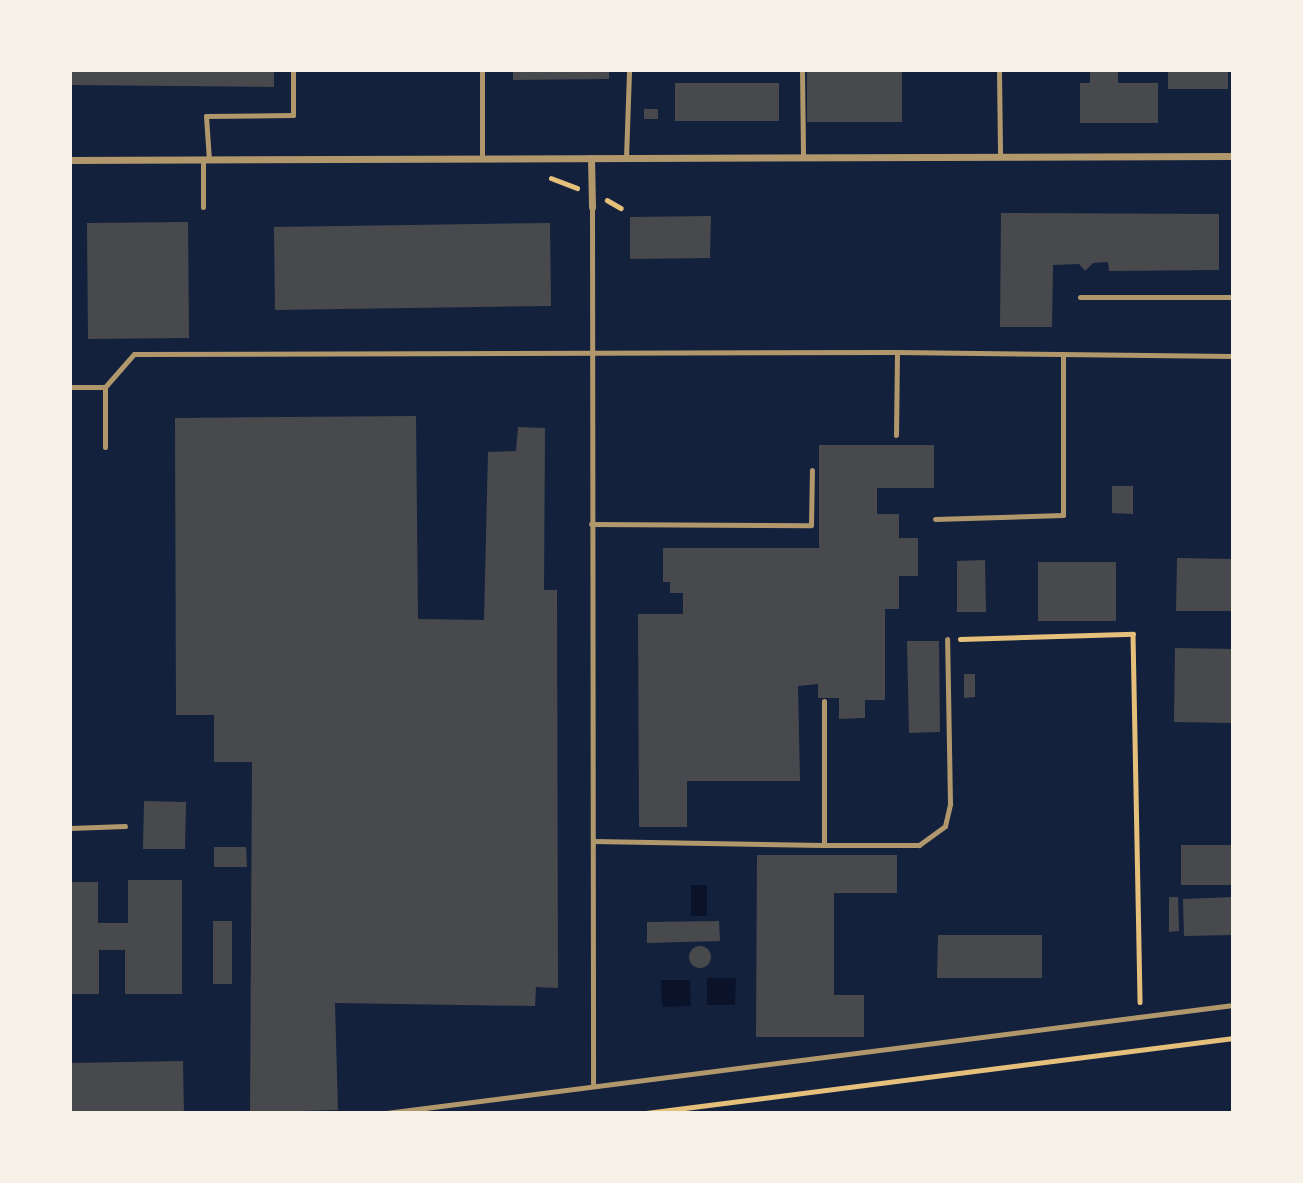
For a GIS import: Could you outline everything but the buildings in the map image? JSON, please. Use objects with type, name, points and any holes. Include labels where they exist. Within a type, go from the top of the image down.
[{"type":"street","points":[[70,160],[1233,156]]},
{"type":"street","points":[[592,158],[592,207]]},
{"type":"lane","points":[[203,207],[206,116],[293,115],[293,70]]},
{"type":"lane","points":[[482,70],[482,159]]},
{"type":"lane","points":[[626,158],[629,70]]},
{"type":"lane","points":[[803,70],[803,158]]},
{"type":"lane","points":[[999,70],[1000,157]]},
{"type":"lane","points":[[592,207],[593,1084]]},
{"type":"lane","points":[[1080,297],[1233,297]]},
{"type":"lane","points":[[896,435],[897,352]]},
{"type":"lane","points":[[105,447],[105,387],[134,354],[897,352],[1233,356]]},
{"type":"lane","points":[[935,519],[1063,515],[1063,354]]},
{"type":"lane","points":[[70,387],[105,387]]},
{"type":"lane","points":[[591,524],[811,525],[812,470]]},
{"type":"lane","points":[[593,841],[919,845],[945,826],[950,804],[947,639]]},
{"type":"lane","points":[[824,701],[824,845]]},
{"type":"lane","points":[[70,828],[125,826]]},
{"type":"lane","points":[[386,1113],[593,1084],[1233,1005]]},
{"type":"path","points":[[947,639],[1133,634],[1140,1017]]},
{"type":"path","points":[[646,1113],[1233,1038]]},
{"type":"water","points":[[691,885],[707,885],[707,916],[691,916]]},
{"type":"water","points":[[707,978],[736,978],[735,1005],[707,1005]]},
{"type":"water","points":[[661,980],[690,980],[691,1006],[662,1007]]}]
